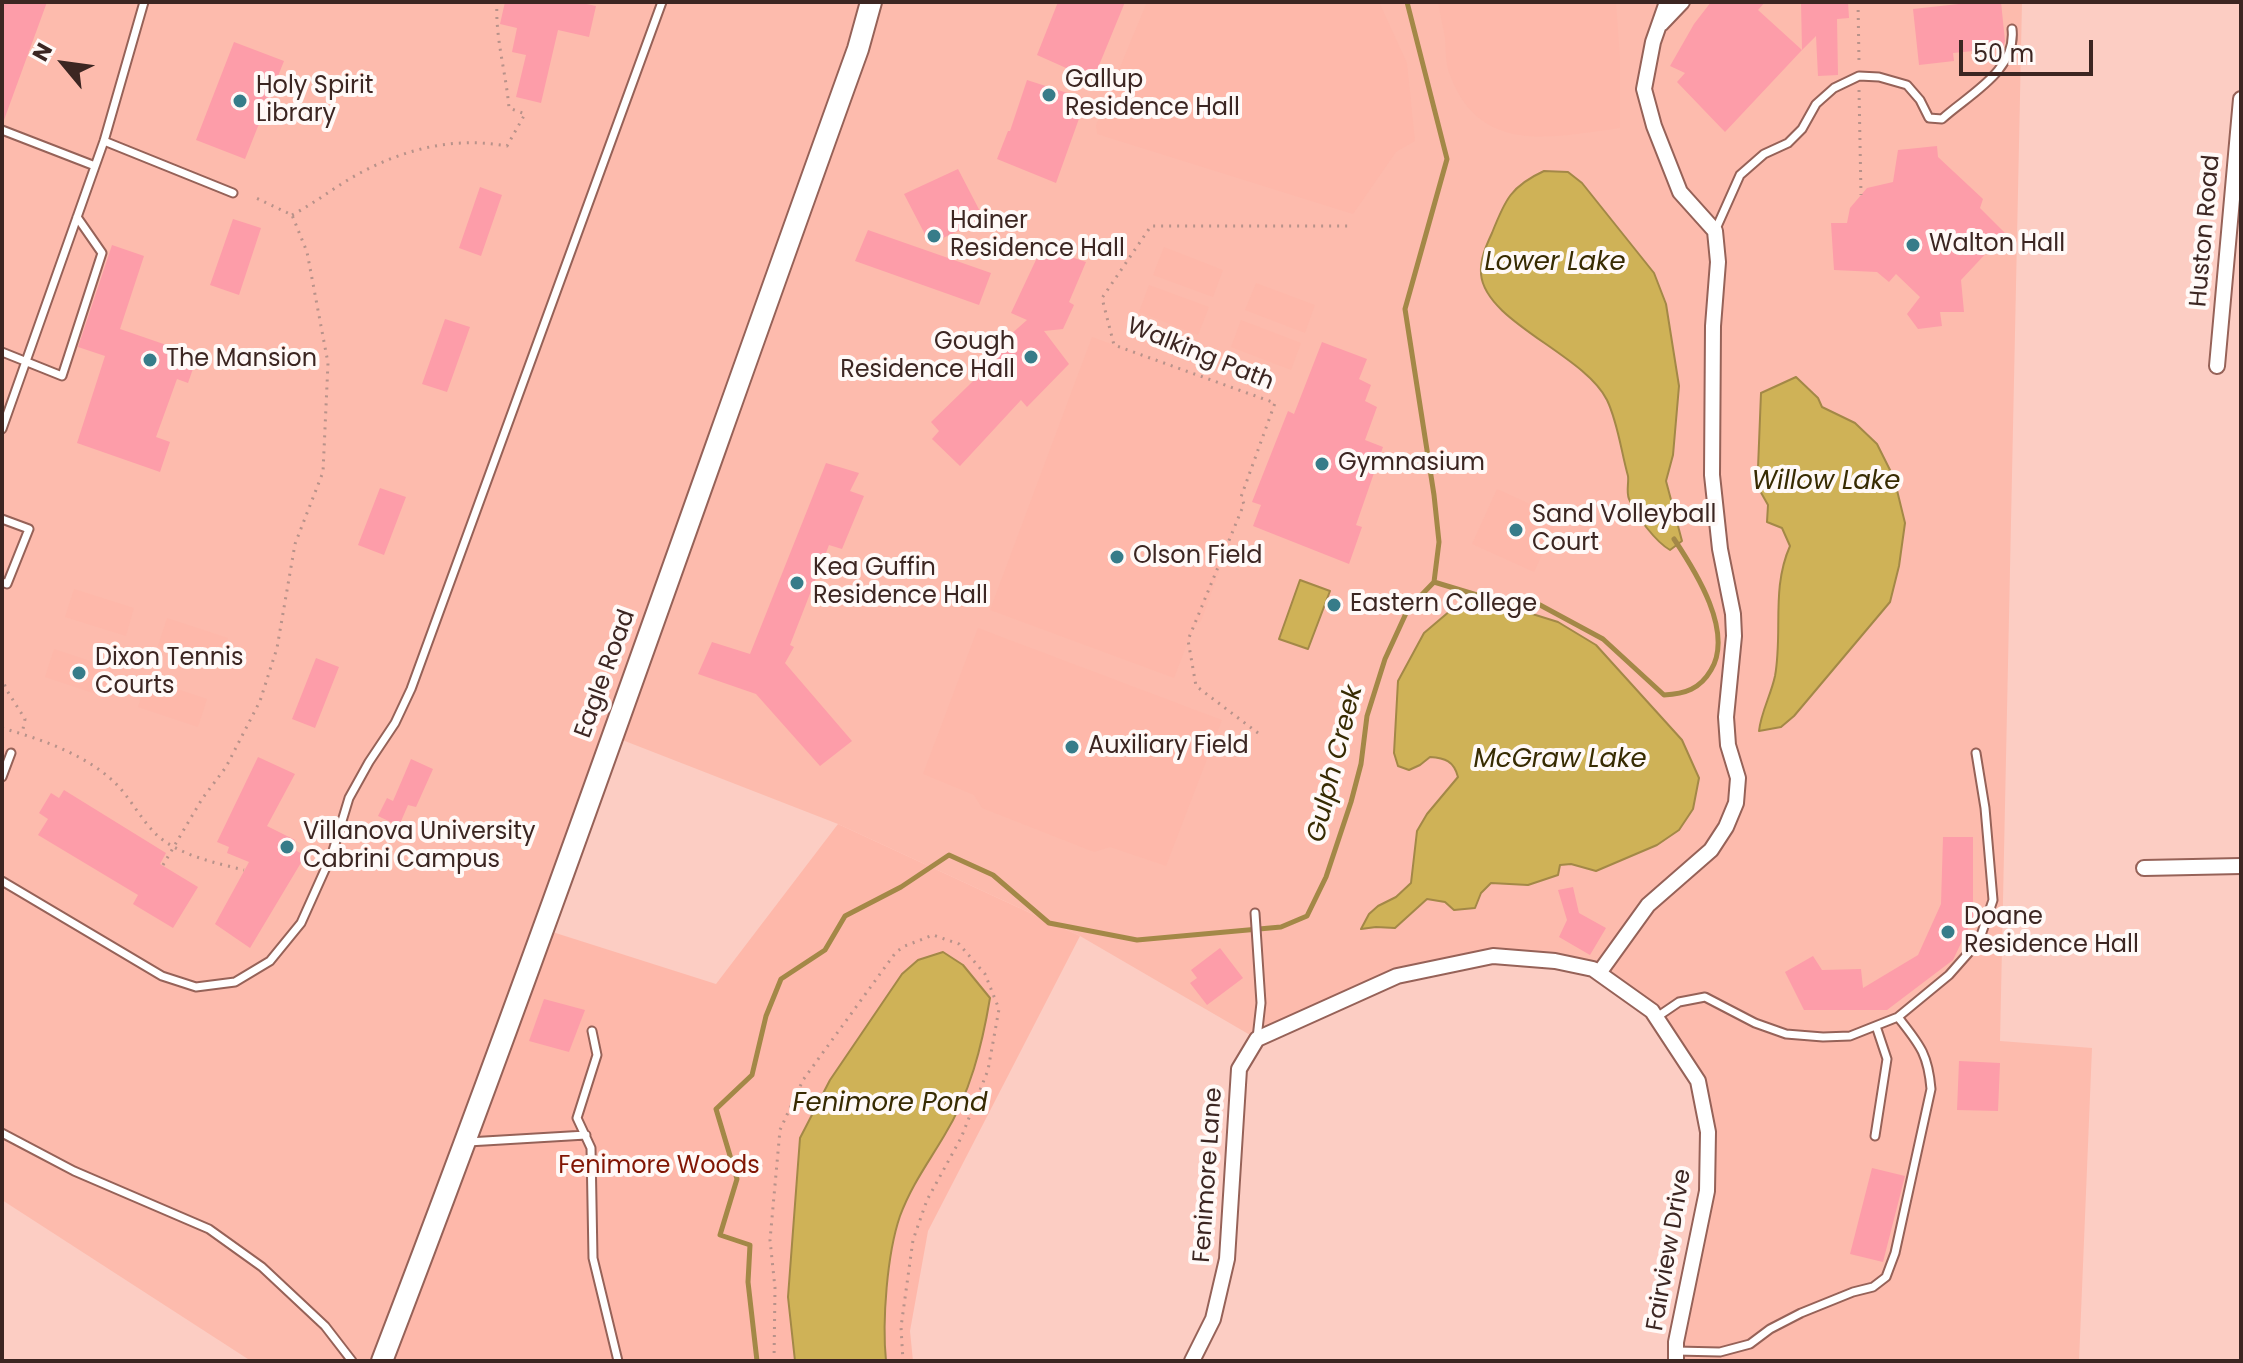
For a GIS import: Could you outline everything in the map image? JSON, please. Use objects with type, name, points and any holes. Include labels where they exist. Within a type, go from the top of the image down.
[{"type":"street","name":"Eagle Road","points":[[382,1361],[466,1143],[852,64],[871,2]]},
{"type":"street","points":[[1599,973],[1648,905],[1711,850],[1726,827],[1736,803],[1738,778],[1728,745],[1726,717],[1734,636],[1733,614],[1720,549],[1712,475],[1713,326],[1718,262],[1715,231],[1680,192],[1654,126],[1644,89],[1667,2]]},
{"type":"street","points":[[1658,27],[1682,2]]},
{"type":"street","name":"Huston Road","points":[[2217,366],[2241,99]]},
{"type":"street","points":[[2144,868],[2241,866]]},
{"type":"street","name":"Fairview Drive","points":[[1257,1039],[1397,976],[1493,956],[1555,961],[1593,969],[1652,1011],[1698,1081],[1708,1132],[1707,1191],[1676,1356]]},
{"type":"street","name":"Fenimore Lane","points":[[1192,1361],[1213,1319],[1227,1259],[1239,1069],[1257,1039]]},
{"type":"lane","points":[[2,429],[104,141],[144,2]]},
{"type":"lane","points":[[2,881],[162,976],[196,987],[235,982],[270,961],[301,923],[332,854],[349,798],[395,723],[411,689],[662,2]]},
{"type":"lane","points":[[1715,231],[1740,175],[1764,154],[1788,143],[1802,129],[1816,104],[1834,88],[1859,76],[1879,77],[1907,85],[1920,100],[1929,118],[1942,119],[1997,73],[2007,58],[2012,29]]},
{"type":"lane","points":[[2,130],[95,166]]},
{"type":"lane","points":[[104,141],[233,193]]},
{"type":"lane","points":[[2,352],[62,376],[102,253],[77,216]]},
{"type":"lane","points":[[2,519],[29,529],[7,584],[2,582]]},
{"type":"lane","points":[[2,777],[11,753]]},
{"type":"lane","points":[[1657,1018],[1679,1002],[1705,997],[1755,1023],[1786,1034],[1850,1036],[1898,1017],[1949,975],[1979,941],[1993,900],[1985,808],[1976,753]]},
{"type":"lane","points":[[1255,913],[1261,1003],[1257,1039]]},
{"type":"lane","points":[[1676,1356],[1720,1352],[1750,1344],[1770,1329],[1801,1313],[1873,1287],[1886,1277],[1895,1253],[1931,1089],[1929,1063],[1898,1017]]},
{"type":"lane","points":[[1875,1136],[1887,1059],[1876,1026]]},
{"type":"lane","points":[[592,1031],[597,1055],[577,1118],[591,1148],[593,1258],[618,1361]]},
{"type":"lane","points":[[2,1133],[74,1171],[209,1229],[262,1267],[325,1326],[352,1361]]},
{"type":"lane","points":[[466,1143],[586,1135]]},
{"type":"path","points":[[292,215],[348,180],[411,150],[467,141],[507,146],[525,114],[509,108],[495,28],[497,2]]},
{"type":"path","points":[[1858,2],[1861,195]]},
{"type":"path","points":[[163,865],[202,799],[226,767],[260,701],[277,648],[295,544],[323,472],[328,363],[307,252],[292,215],[254,197]]},
{"type":"path","name":"Walking Path","points":[[1258,733],[1196,686],[1188,640],[1244,504],[1241,497],[1275,403],[1114,345],[1102,298],[1151,226],[1351,226]]},
{"type":"path","points":[[2,677],[25,719],[22,734]]},
{"type":"path","points":[[2,728],[83,760],[113,780],[159,837],[206,861],[244,870]]},
{"type":"path","points":[[774,1361],[775,1288],[770,1240],[780,1130],[803,1080],[896,952],[933,935],[959,944],[985,974],[999,1009],[988,1070],[961,1138],[927,1200],[913,1240],[901,1327],[903,1361]]},
{"type":"shaded area","name":"Eastern College","points":[[2,2],[2022,2],[2000,1041],[2092,1048],[2079,1361],[1676,1361],[1707,1191],[1698,1081],[1652,1011],[1593,969],[1492,956],[1397,976],[1257,1039],[1080,936],[838,824],[612,736],[379,1361],[251,1361],[2,1200]]},
{"type":"green space","points":[[1147,2],[1379,2],[1407,63],[1415,141],[1396,152],[1353,214],[1097,134],[1096,125]]},
{"type":"green space","points":[[1438,2],[1616,2],[1620,128],[1545,137],[1499,130],[1480,119],[1463,101],[1448,71]]},
{"type":"green space","points":[[1164,247],[1223,270],[1213,297],[1153,275]]},
{"type":"green space","points":[[1256,283],[1315,305],[1305,333],[1245,310]]},
{"type":"green space","points":[[1149,285],[1209,307],[1198,335],[1139,312]]},
{"type":"green space","points":[[1241,320],[1301,343],[1291,370],[1231,347]]},
{"type":"green space","name":"Olson Field","points":[[1092,337],[1275,403],[1241,497],[1244,504],[1201,621],[1194,626],[1174,678],[990,610]]},
{"type":"green space","name":"Sand Volleyball Court","points":[[1497,489],[1559,517],[1534,572],[1472,544]]},
{"type":"green space","name":"Dixon Tennis Courts","points":[[74,589],[134,608],[126,636],[65,617]]},
{"type":"green space","name":"Dixon Tennis Courts","points":[[167,618],[228,638],[219,666],[158,646]]},
{"type":"green space","name":"Auxiliary Field","points":[[978,628],[1222,720],[1166,866],[1110,847],[1094,852],[982,808],[974,795],[923,774]]},
{"type":"green space","name":"Dixon Tennis Courts","points":[[54,649],[114,669],[105,697],[45,677]]},
{"type":"green space","name":"Dixon Tennis Courts","points":[[147,679],[207,699],[198,727],[138,707]]},
{"type":"green space","name":"Fenimore Woods","points":[[838,824],[1080,936],[928,1231],[910,1331],[913,1361],[382,1361],[543,929],[716,984]]},
{"type":"water","name":"Lower Lake","points":[[1544,171],[1568,172],[1582,183],[1654,273],[1666,304],[1679,386],[1673,455],[1666,481],[1682,541],[1670,550],[1646,528],[1629,499],[1628,476],[1607,400],[1595,383],[1578,368],[1499,307],[1487,291],[1481,274],[1486,248],[1510,195],[1524,182]]},
{"type":"water","name":"Willow Lake","points":[[1796,377],[1818,398],[1822,407],[1855,423],[1877,444],[1894,478],[1905,523],[1890,602],[1794,716],[1781,727],[1759,731],[1775,676],[1779,594],[1790,546],[1782,528],[1767,522],[1768,505],[1759,489],[1761,393]]},
{"type":"water","points":[[1300,580],[1330,591],[1308,649],[1279,639]]},
{"type":"water","name":"McGraw Lake","points":[[1464,599],[1510,607],[1558,622],[1596,645],[1682,740],[1699,778],[1693,809],[1679,830],[1657,845],[1596,871],[1571,864],[1560,865],[1558,875],[1528,885],[1491,883],[1481,893],[1475,908],[1454,910],[1445,902],[1427,899],[1395,928],[1361,929],[1369,914],[1411,883],[1417,831],[1458,777],[1454,767],[1444,760],[1430,757],[1409,770],[1398,766],[1394,753],[1398,681],[1424,633]]},
{"type":"water","name":"Fenimore Pond","points":[[943,952],[963,965],[990,998],[968,1087],[900,1216],[887,1288],[886,1361],[795,1361],[788,1297],[800,1138],[830,1080],[902,974],[918,960]]},
{"type":"building","points":[[2,2],[47,2],[4,120],[2,119]]},
{"type":"building","points":[[505,2],[577,2],[596,6],[589,37],[558,30],[541,103],[516,97],[526,55],[512,52],[517,28],[500,24]]},
{"type":"building","points":[[1058,2],[1125,2],[1093,80],[1037,55]]},
{"type":"building","points":[[1711,2],[1765,2],[1758,10],[1802,50],[1725,132],[1677,82],[1685,73],[1670,66],[1694,24]]},
{"type":"building","points":[[1801,2],[1848,2],[1849,18],[1837,19],[1838,75],[1818,76],[1816,36],[1802,50]]},
{"type":"building","points":[[2001,2],[2003,48],[1953,53],[1954,61],[1919,65],[1913,9]]},
{"type":"building","name":"Holy Spirit Library","points":[[234,42],[284,61],[245,159],[196,140]]},
{"type":"building","points":[[1027,80],[1086,99],[1056,183],[997,159]]},
{"type":"building","name":"Walton Hall","points":[[1937,146],[1938,157],[1983,199],[1980,208],[2005,233],[1961,280],[1964,312],[1940,312],[1942,326],[1918,329],[1907,314],[1920,297],[1896,274],[1889,282],[1877,272],[1834,270],[1831,223],[1847,223],[1850,208],[1867,188],[1893,182],[1898,150]]},
{"type":"building","points":[[958,169],[984,219],[930,244],[904,194]]},
{"type":"building","points":[[480,187],[502,195],[481,256],[459,248]]},
{"type":"building","points":[[233,219],[261,228],[239,295],[210,285]]},
{"type":"building","points":[[868,230],[991,273],[979,305],[855,261]]},
{"type":"building","name":"The Mansion","points":[[112,245],[144,256],[120,329],[181,350],[179,358],[195,363],[188,383],[177,379],[156,437],[170,442],[160,472],[77,443],[105,356],[78,347]]},
{"type":"building","name":"Gough Residence Hall","points":[[1042,247],[1086,262],[1069,302],[1074,305],[1063,329],[1044,331],[1069,364],[1027,407],[1021,400],[960,466],[932,439],[939,431],[931,422],[1005,350],[1001,343],[1027,320],[1011,313]]},
{"type":"building","points":[[445,319],[470,327],[447,392],[422,384]]},
{"type":"building","name":"Gymnasium","points":[[1322,342],[1367,359],[1359,379],[1371,385],[1365,401],[1377,407],[1365,440],[1383,447],[1356,525],[1362,527],[1349,564],[1253,526],[1261,505],[1252,502],[1288,411],[1294,414]]},
{"type":"building","name":"Kea Guffin Residence Hall","points":[[826,463],[859,473],[850,491],[864,496],[842,549],[829,545],[790,645],[794,647],[785,663],[852,741],[820,766],[756,694],[698,674],[712,642],[750,654]]},
{"type":"building","points":[[380,488],[406,497],[384,555],[358,545]]},
{"type":"building","points":[[316,658],[339,667],[315,728],[292,719]]},
{"type":"building","points":[[258,757],[295,774],[267,826],[295,840],[292,848],[305,856],[250,948],[215,924],[249,862],[227,853],[229,847],[217,842]]},
{"type":"building","points":[[411,759],[433,769],[416,807],[408,805],[399,826],[378,816],[387,798],[393,801]]},
{"type":"building","points":[[64,790],[166,853],[160,864],[198,887],[173,928],[133,904],[138,895],[38,835],[48,819],[39,813],[51,793],[59,798]]},
{"type":"building","name":"Doane Residence Hall","points":[[1943,837],[1973,837],[1973,918],[1953,960],[1887,1010],[1804,1010],[1785,972],[1813,956],[1822,970],[1861,969],[1863,988],[1918,955],[1941,904]]},
{"type":"building","points":[[1573,887],[1579,913],[1606,928],[1590,955],[1559,937],[1567,920],[1558,890]]},
{"type":"building","points":[[1220,948],[1243,978],[1207,1005],[1190,983],[1197,978],[1191,970]]},
{"type":"building","points":[[544,999],[585,1010],[569,1052],[529,1041]]},
{"type":"building","points":[[1959,1061],[2000,1063],[1998,1111],[1957,1110]]},
{"type":"building","points":[[1872,1168],[1905,1176],[1883,1262],[1850,1254]]},
{"type":"waterway","name":"Gulph Creek","points":[[757,1361],[748,1282],[750,1245],[720,1235],[737,1179],[716,1109],[752,1075],[766,1016],[781,979],[825,950],[845,916],[901,887],[949,855],[993,875],[1049,923],[1137,940],[1281,927],[1307,916],[1326,877],[1351,802],[1361,764],[1367,716],[1385,659],[1408,609],[1434,582],[1439,542],[1405,309],[1447,159],[1407,2]]},
{"type":"waterway","points":[[1434,582],[1477,595],[1540,605],[1603,639],[1664,695],[1679,693],[1697,686],[1707,676],[1717,655],[1718,638],[1709,603],[1674,539]]},
{"type":"place","name":"Gallup Residence Hall","points":[[1049,95]]},
{"type":"place","name":"Holy Spirit Library","points":[[240,101]]},
{"type":"place","name":"Hainer Residence Hall","points":[[934,236]]},
{"type":"place","name":"Walton Hall","points":[[1913,245]]},
{"type":"place","name":"Gough Residence Hall","points":[[1031,357]]},
{"type":"place","name":"The Mansion","points":[[150,360]]},
{"type":"place","name":"Gymnasium","points":[[1322,464]]},
{"type":"place","name":"Sand Volleyball Court","points":[[1516,530]]},
{"type":"place","name":"Olson Field","points":[[1117,557]]},
{"type":"place","name":"Kea Guffin Residence Hall","points":[[797,583]]},
{"type":"place","name":"Eastern College","points":[[1334,605]]},
{"type":"place","name":"Dixon Tennis Courts","points":[[79,673]]},
{"type":"place","name":"Auxiliary Field","points":[[1072,747]]},
{"type":"place","name":"Villanova University Cabrini Campus","points":[[287,847]]},
{"type":"place","name":"Doane Residence Hall","points":[[1948,932]]}]
